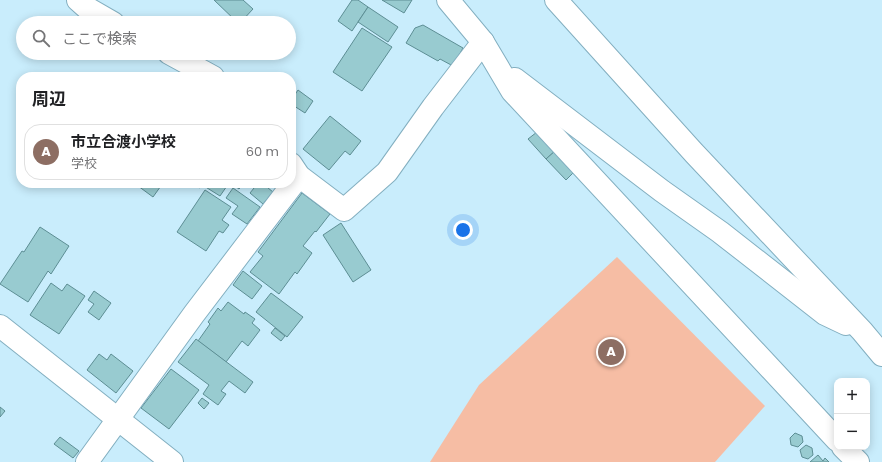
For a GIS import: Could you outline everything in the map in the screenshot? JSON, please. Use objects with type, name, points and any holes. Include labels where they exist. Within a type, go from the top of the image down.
[{"type":"street","points":[[78,0],[87,8],[101,16]]},
{"type":"street","points":[[448,0],[483,42],[512,91],[834,437]]},
{"type":"street","points":[[556,0],[694,153],[862,331],[882,355]]},
{"type":"street","points":[[296,171],[344,210],[387,172],[433,107],[483,42]]},
{"type":"street","points":[[181,60],[204,72]]},
{"type":"street","points":[[497,65],[662,191],[720,232],[826,314],[862,331]]},
{"type":"street","points":[[87,462],[282,188]]},
{"type":"street","points":[[0,326],[172,462]]},
{"type":"street","points":[[846,450],[858,462]]},
{"type":"shaded area","points":[[617,257],[765,406],[715,462],[430,462],[479,385]]},
{"type":"building","points":[[214,0],[243,0],[253,9],[246,16],[231,16]]},
{"type":"building","points":[[352,0],[358,0],[368,7],[352,31],[338,21]]},
{"type":"building","points":[[382,0],[412,0],[404,13]]},
{"type":"building","points":[[368,7],[398,27],[388,42],[358,22]]},
{"type":"building","points":[[423,25],[463,48],[453,66],[440,59],[438,61],[406,43],[415,28]]},
{"type":"building","points":[[362,28],[392,47],[362,91],[333,72]]},
{"type":"building","points":[[298,90],[313,101],[305,113],[296,107],[296,93]]},
{"type":"building","points":[[330,116],[361,141],[350,155],[345,151],[329,170],[303,149]]},
{"type":"building","points":[[537,132],[555,151],[546,159],[528,139]]},
{"type":"building","points":[[555,151],[574,172],[566,180],[546,159]]},
{"type":"building","points":[[141,188],[159,188],[153,197]]},
{"type":"building","points":[[207,188],[226,188],[220,196]]},
{"type":"building","points":[[233,188],[260,207],[247,224],[232,214],[238,206],[226,198]]},
{"type":"building","points":[[254,188],[268,188],[273,192],[263,204],[250,193]]},
{"type":"building","points":[[205,190],[231,207],[222,220],[229,225],[223,233],[219,231],[206,251],[177,232]]},
{"type":"building","points":[[302,193],[330,214],[303,246],[312,253],[297,274],[295,272],[279,294],[250,272],[263,256],[258,252]]},
{"type":"building","points":[[341,223],[371,270],[353,282],[323,235]]},
{"type":"building","points":[[40,227],[69,246],[51,274],[48,271],[28,302],[0,284],[22,251],[24,252]]},
{"type":"building","points":[[243,271],[262,286],[252,299],[233,285]]},
{"type":"building","points":[[51,283],[62,291],[67,284],[85,296],[59,334],[30,315]]},
{"type":"building","points":[[94,291],[111,303],[99,320],[88,312],[94,304],[88,300]]},
{"type":"building","points":[[271,293],[303,317],[287,337],[256,312]]},
{"type":"building","points":[[228,302],[244,314],[245,312],[255,319],[252,323],[260,330],[248,346],[242,341],[226,362],[198,341],[210,324],[208,322],[218,308],[221,311]]},
{"type":"building","points":[[275,328],[285,336],[281,341],[271,333]]},
{"type":"building","points":[[196,339],[253,382],[245,393],[229,381],[221,391],[226,394],[218,405],[203,394],[209,385],[178,362]]},
{"type":"building","points":[[99,354],[107,360],[111,354],[133,371],[116,393],[87,370]]},
{"type":"building","points":[[171,369],[199,390],[169,429],[141,408]]},
{"type":"building","points":[[202,398],[209,403],[204,409],[198,403]]},
{"type":"building","points":[[0,407],[5,411],[0,417]]},
{"type":"building","points":[[795,433],[802,436],[803,442],[798,447],[791,445],[790,438]]},
{"type":"building","points":[[60,437],[79,451],[73,458],[54,444]]},
{"type":"building","points":[[806,445],[812,448],[813,455],[808,459],[802,457],[800,450]]},
{"type":"building","points":[[818,455],[823,461],[825,458],[829,462],[810,462]]},
{"type":"place","name":"市立合渡小学校","points":[[611,352]]}]
